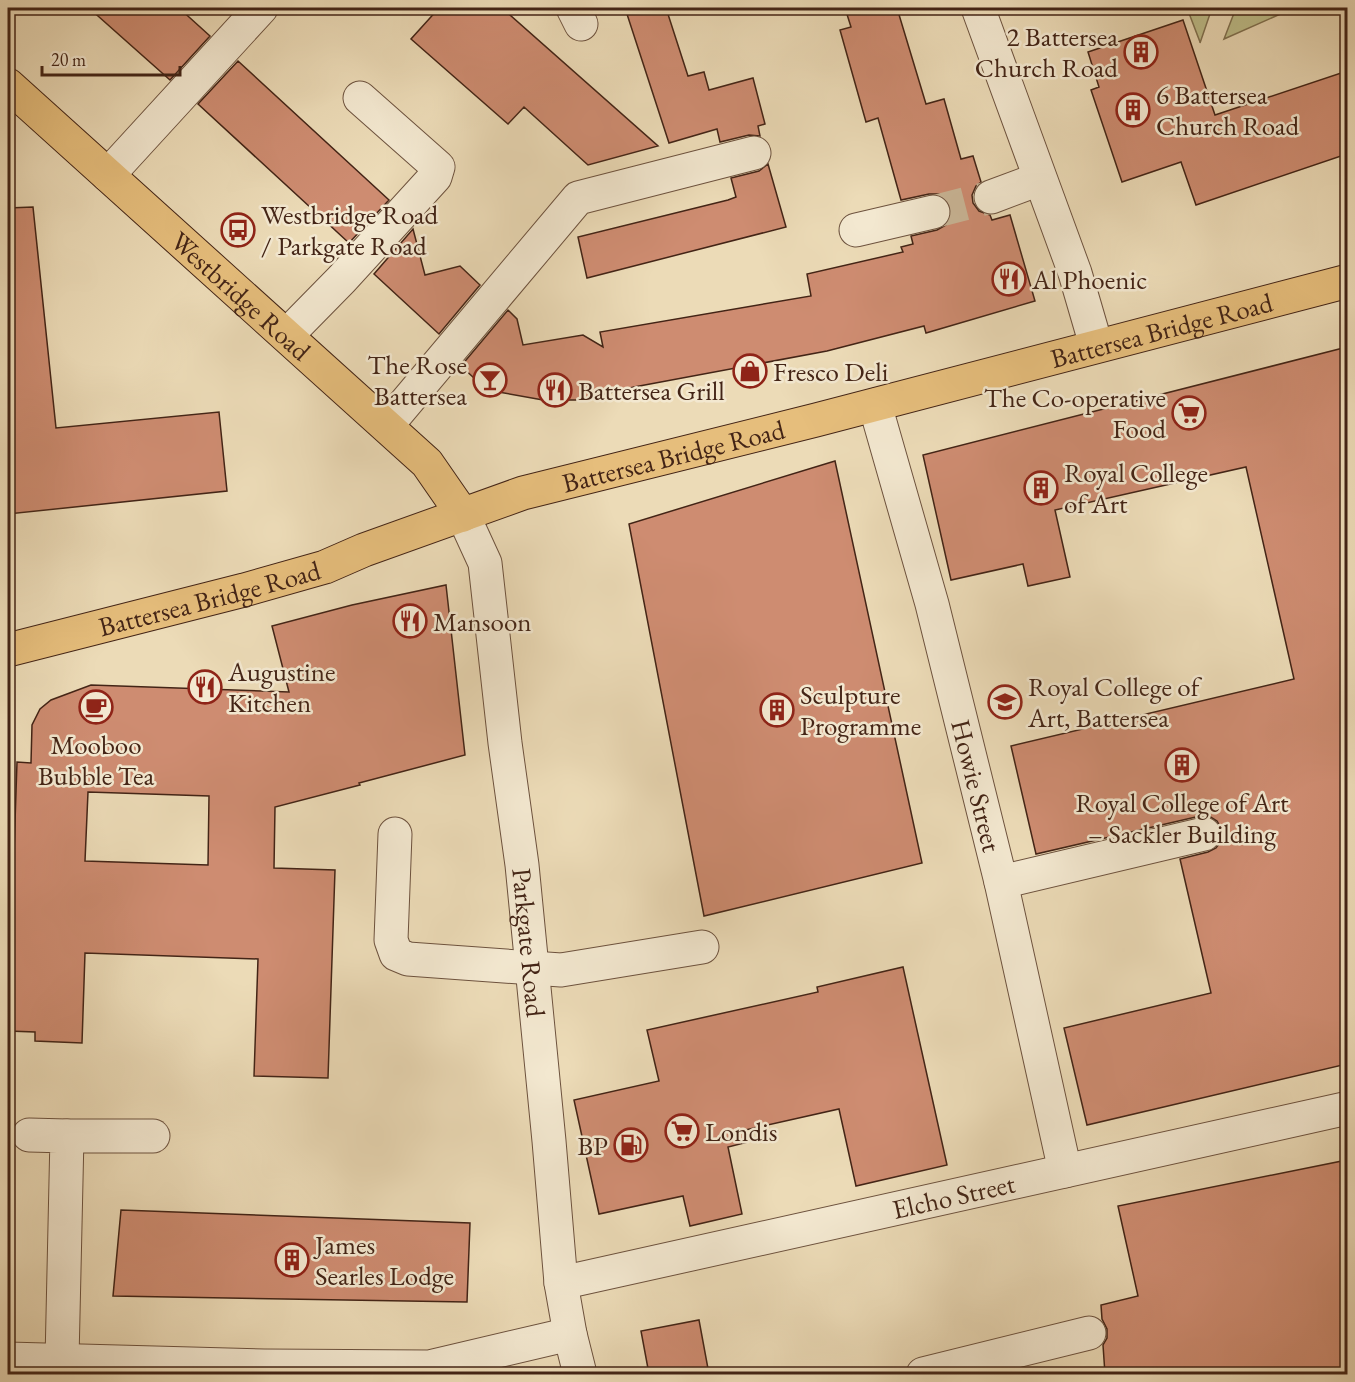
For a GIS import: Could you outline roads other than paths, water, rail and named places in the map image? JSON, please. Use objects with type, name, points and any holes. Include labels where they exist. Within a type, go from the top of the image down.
[{"type":"main road","name":"Westbridge Road","points":[[8,85],[387,425],[427,463],[464,515]]},
{"type":"main road","name":"Battersea Bridge Road","points":[[8,650],[325,567],[364,550],[523,494],[875,405],[1096,345],[1347,281]]},
{"type":"street","points":[[108,175],[261,8]]},
{"type":"street","points":[[978,8],[1075,273],[1096,345]]},
{"type":"street","points":[[287,336],[435,177],[438,167],[360,98]]},
{"type":"street","points":[[387,425],[578,198],[754,153]]},
{"type":"street","points":[[991,197],[1039,178]]},
{"type":"street","points":[[856,230],[933,212]]},
{"type":"street","name":"Howie Street","points":[[875,405],[932,603],[1001,882],[1065,1171]]},
{"type":"street","name":"Parkgate Road","points":[[464,515],[485,563],[505,743],[522,865],[561,1283],[580,1374]]},
{"type":"street","points":[[394,834],[391,940],[396,954],[408,958],[561,970],[702,947]]},
{"type":"street","points":[[1001,882],[1204,834]]},
{"type":"street","name":"Elcho Street","points":[[561,1283],[1347,1108]]},
{"type":"street","points":[[29,1135],[153,1136]]},
{"type":"street","points":[[67,1136],[80,1365]]},
{"type":"street","points":[[923,1374],[1089,1333]]},
{"type":"street","points":[[8,1359],[80,1365],[429,1367],[570,1334]]},
{"type":"tunnel","points":[[933,212],[991,197]]},
{"type":"place","name":"2 Battersea Church Road","points":[[1141,52]]},
{"type":"place","name":"6 Battersea Church Road","points":[[1133,110]]},
{"type":"place","name":"Westbridge Road / Parkgate Road","points":[[238,230]]},
{"type":"place","name":"Al Phoenic","points":[[1009,279]]},
{"type":"place","name":"Fresco Deli","points":[[750,371]]},
{"type":"place","name":"The Rose Battersea","points":[[490,380]]},
{"type":"place","name":"Battersea Grill","points":[[555,390]]},
{"type":"place","name":"The Co-operative Food","points":[[1189,413]]},
{"type":"place","name":"Royal College of Art","points":[[1041,488]]},
{"type":"place","name":"Mansoon","points":[[410,621]]},
{"type":"place","name":"Augustine Kitchen","points":[[205,687]]},
{"type":"place","name":"Royal College of Art, Battersea","points":[[1005,702]]},
{"type":"place","name":"Mooboo Bubble Tea","points":[[96,707]]},
{"type":"place","name":"Sculpture Programme","points":[[777,710]]},
{"type":"place","name":"Royal College of Art – Sackler Building","points":[[1182,765]]},
{"type":"place","name":"Londis","points":[[682,1131]]},
{"type":"place","name":"BP","points":[[631,1145]]},
{"type":"place","name":"James Searles Lodge","points":[[292,1260]]}]
